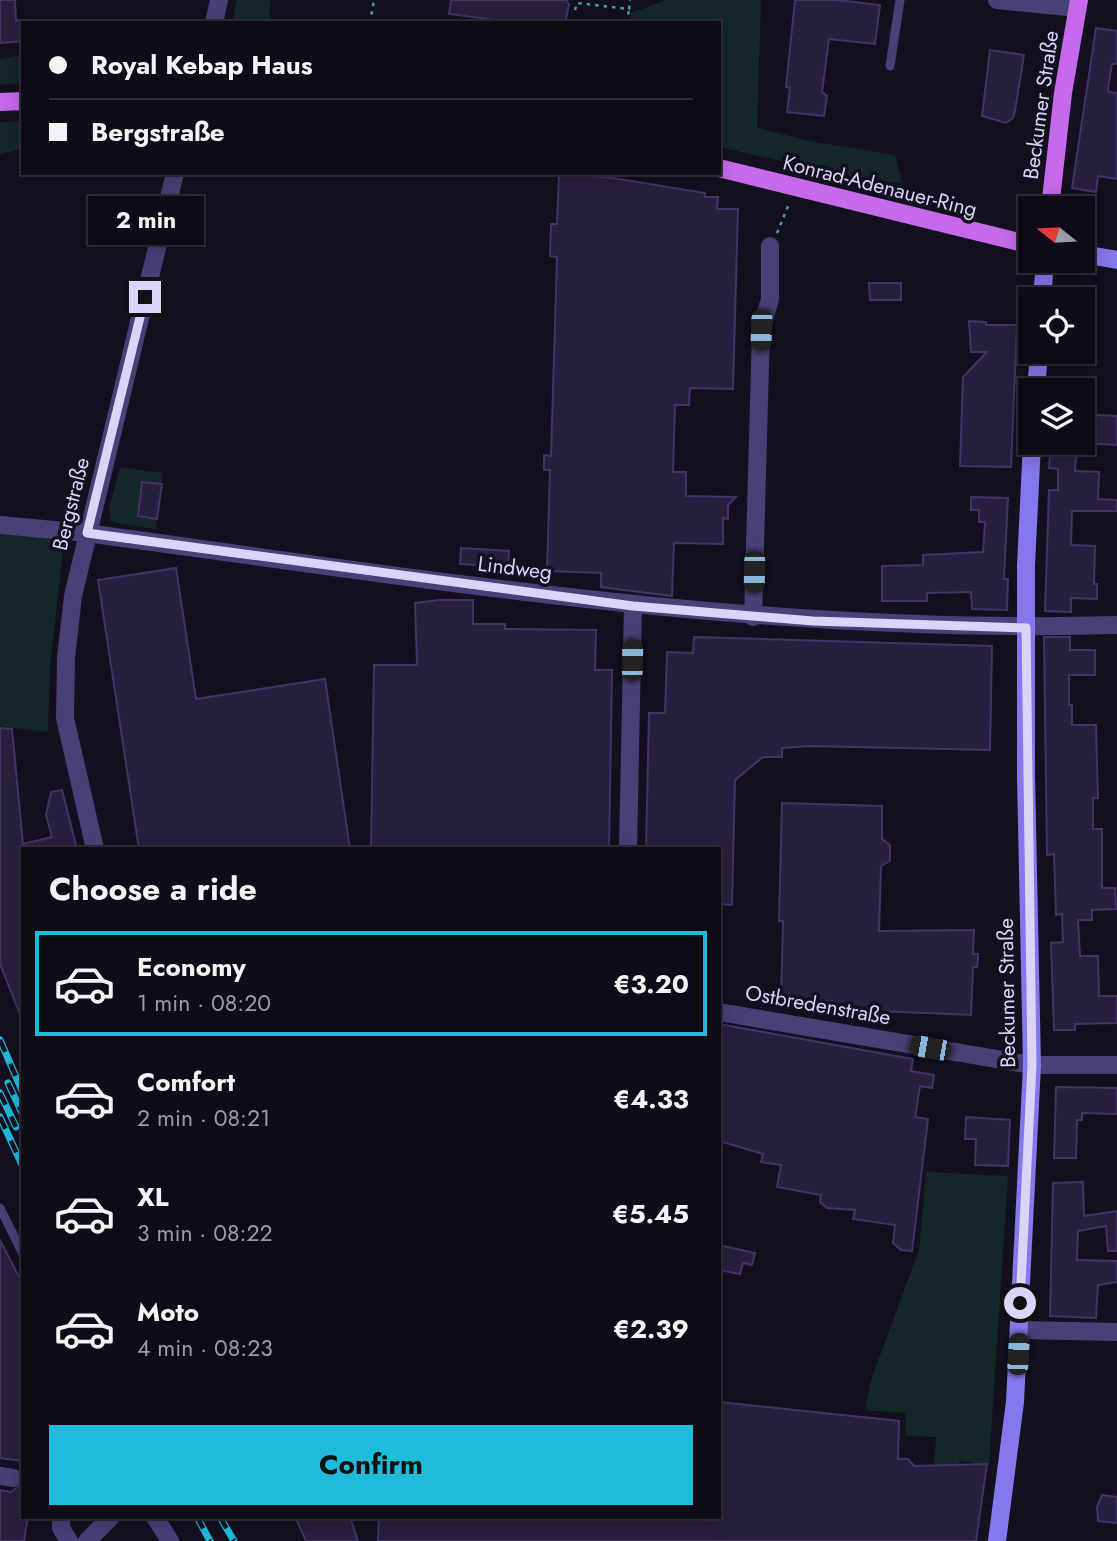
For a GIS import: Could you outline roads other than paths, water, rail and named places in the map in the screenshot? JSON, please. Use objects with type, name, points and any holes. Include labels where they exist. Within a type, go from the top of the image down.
[{"type":"main road","name":"Beckumer Straße","points":[[1052,196],[1078,4]]},
{"type":"main road","points":[[0,102],[21,101]]},
{"type":"main road","name":"Konrad-Adenauer-Ring","points":[[721,169],[1018,242]]},
{"type":"street","points":[[214,21],[219,0]]},
{"type":"street","name":"Beckumer Straße","points":[[996,0],[1078,4]]},
{"type":"street","name":"Bergstraße","points":[[95,847],[65,718],[70,622],[87,533],[176,175]]},
{"type":"street","points":[[753,617],[761,330],[770,299],[770,246]]},
{"type":"street","points":[[1096,256],[1117,260]]},
{"type":"street","name":"Beckumer Straße","points":[[996,1541],[1008,1474],[1019,1329],[1032,1065],[1026,628],[1032,455]]},
{"type":"street","name":"Lindweg","points":[[0,525],[87,533],[633,606],[753,617],[1026,628],[1117,625]]},
{"type":"street","points":[[628,847],[633,606]]},
{"type":"street","name":"Ostbredenstraße","points":[[721,1012],[1032,1065],[1117,1065]]},
{"type":"street","points":[[1019,1329],[1117,1332]]},
{"type":"street","points":[[61,1519],[61,1528],[69,1541]]},
{"type":"street","points":[[87,1541],[109,1519]]},
{"type":"street","points":[[156,1519],[170,1541]]},
{"type":"lane","points":[[890,66],[900,0]]},
{"type":"lane","points":[[0,1208],[21,1250]]},
{"type":"railway","points":[[0,1040],[21,1088]]},
{"type":"railway","points":[[8,1083],[21,1111]]},
{"type":"railway","points":[[0,1093],[16,1127]]},
{"type":"railway","points":[[0,1117],[21,1163]]},
{"type":"railway","points":[[198,1519],[210,1541]]},
{"type":"railway","points":[[221,1519],[234,1541]]}]
